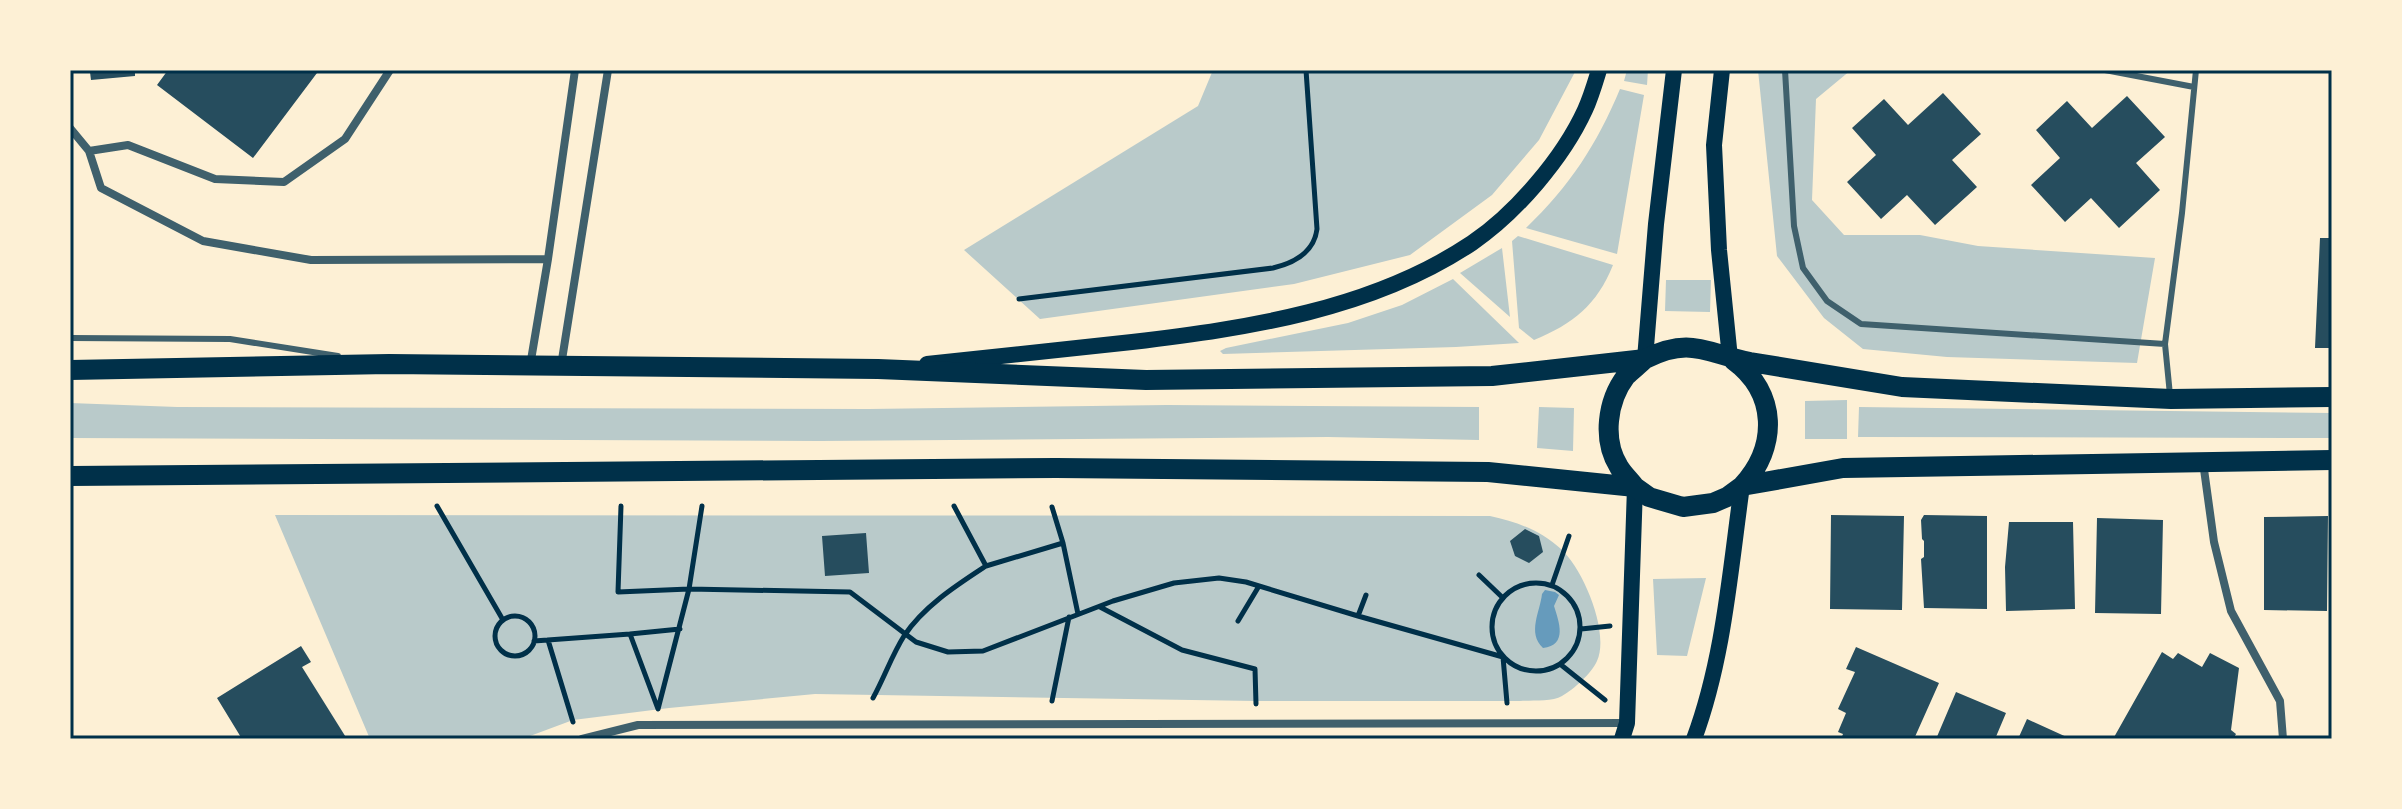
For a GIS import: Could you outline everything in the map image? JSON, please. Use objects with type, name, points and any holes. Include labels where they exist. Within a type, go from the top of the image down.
[{"type":"main road","points":[[878,369],[1204,333],[1323,308],[1396,283],[1471,243],[1529,191],[1571,136],[1585,110],[1599,70]]},
{"type":"main road","points":[[1645,359],[1656,224],[1674,70]]},
{"type":"main road","points":[[1722,70],[1714,145],[1719,250],[1730,358],[1751,377],[1768,410],[1769,426],[1764,452],[1752,475],[1727,497],[1713,503],[1683,507],[1649,497],[1635,487],[1618,466],[1611,449],[1609,414],[1618,389],[1628,374],[1645,359],[1682,347],[1706,349],[1730,358],[1902,387],[2171,399],[2332,397]]},
{"type":"main road","points":[[70,370],[389,364],[878,369],[1146,380],[1492,376],[1645,359]]},
{"type":"main road","points":[[1742,486],[1843,468],[2332,460]]},
{"type":"main road","points":[[70,476],[1087,469],[1488,472],[1635,487]]},
{"type":"main road","points":[[1694,739],[1714,674],[1742,486]]},
{"type":"main road","points":[[1624,731],[1635,487]]},
{"type":"street","points":[[89,151],[128,145],[215,179],[284,182],[345,139],[390,70]]},
{"type":"street","points":[[530,367],[575,70]]},
{"type":"street","points":[[561,366],[608,70]]},
{"type":"street","points":[[70,128],[89,151],[101,188],[203,241],[311,260],[548,259]]},
{"type":"street","points":[[2203,461],[2214,542],[2231,611],[2280,701],[2283,739]]},
{"type":"street","points":[[582,739],[638,725],[1624,731]]},
{"type":"lane","points":[[1785,70],[1794,226],[1803,268],[1827,301],[1861,324],[2165,344]]},
{"type":"lane","points":[[2105,70],[2194,87]]},
{"type":"lane","points":[[2171,399],[2165,344],[2196,70]]},
{"type":"lane","points":[[70,338],[230,339],[389,364]]},
{"type":"path","points":[[1019,299],[1273,268],[1290,264],[1307,252],[1317,229],[1306,70]]},
{"type":"path","points":[[437,506],[503,620]]},
{"type":"path","points":[[621,506],[618,592],[689,589],[850,592],[916,642],[948,652],[983,651],[1099,606],[1174,583],[1219,578],[1246,582],[1503,657]]},
{"type":"path","points":[[630,634],[658,709],[689,589],[702,506]]},
{"type":"path","points":[[954,506],[986,566]]},
{"type":"path","points":[[1052,507],[1078,614]]},
{"type":"path","points":[[1552,585],[1569,536]]},
{"type":"path","points":[[873,698],[905,635],[929,608],[957,585],[986,566],[1063,543]]},
{"type":"path","points":[[1479,575],[1503,598]]},
{"type":"path","points":[[1538,582],[1552,585],[1573,602],[1579,615],[1581,629],[1578,643],[1570,655],[1549,670],[1536,671],[1512,665],[1503,657],[1492,634],[1496,608],[1513,589],[1525,584],[1538,582]]},
{"type":"path","points":[[1238,621],[1259,586]]},
{"type":"path","points":[[1358,616],[1366,595]]},
{"type":"path","points":[[1099,606],[1182,650],[1255,669],[1256,704]]},
{"type":"path","points":[[514,616],[526,620],[534,629],[534,641],[526,652],[513,656],[501,650],[495,638],[503,620],[514,616]]},
{"type":"path","points":[[1052,701],[1069,617]]},
{"type":"path","points":[[1581,629],[1610,626]]},
{"type":"path","points":[[534,641],[680,629]]},
{"type":"path","points":[[548,640],[573,722]]},
{"type":"path","points":[[1503,657],[1507,703]]},
{"type":"path","points":[[1560,664],[1605,700]]},
{"type":"shaded area","points":[[1213,70],[1576,70],[1539,140],[1492,195],[1410,255],[1294,284],[1040,319],[964,250],[1198,106]]},
{"type":"shaded area","points":[[1627,70],[1648,70],[1647,85],[1624,81]]},
{"type":"shaded area","points":[[1758,70],[1851,70],[1816,99],[1812,200],[1844,235],[1920,235],[1978,246],[2155,258],[2137,363],[1947,357],[1863,349],[1824,318],[1777,256]]},
{"type":"shaded area","points":[[1620,89],[1644,95],[1617,254],[1526,228],[1581,163]]},
{"type":"shaded area","points":[[1518,236],[1613,265],[1607,279],[1582,312],[1534,340],[1519,328],[1512,241]]},
{"type":"shaded area","points":[[1502,248],[1510,317],[1460,273]]},
{"type":"shaded area","points":[[1453,279],[1519,343],[1223,354],[1220,351],[1348,323],[1402,305]]},
{"type":"shaded area","points":[[1666,280],[1711,280],[1710,312],[1665,311]]},
{"type":"shaded area","points":[[1847,400],[1847,439],[1805,439],[1805,401]]},
{"type":"shaded area","points":[[70,403],[177,407],[869,409],[1167,405],[1479,407],[1479,440],[1328,437],[820,441],[70,438]]},
{"type":"shaded area","points":[[1539,407],[1574,408],[1573,451],[1537,448]]},
{"type":"shaded area","points":[[1859,407],[2332,413],[2332,438],[1858,437]]},
{"type":"shaded area","points":[[275,515],[1490,516],[1536,532],[1553,542],[1569,558],[1592,602],[1600,634],[1600,649],[1597,661],[1582,681],[1562,696],[1547,700],[1256,701],[815,694],[573,720],[522,739],[370,739]]},
{"type":"shaded area","points":[[1706,578],[1687,656],[1657,655],[1653,579]]},
{"type":"water","points":[[1545,590],[1559,595],[1554,606],[1560,632],[1556,642],[1543,648],[1535,629]]},
{"type":"building","points":[[84,70],[135,70],[135,76],[91,80],[90,72],[84,73]]},
{"type":"building","points":[[168,70],[313,70],[317,73],[253,158],[157,85]]},
{"type":"building","points":[[1943,93],[1981,134],[1952,160],[1977,187],[1935,225],[1907,195],[1881,219],[1847,182],[1876,155],[1852,128],[1884,99],[1908,125]]},
{"type":"building","points":[[2127,96],[2165,137],[2136,163],[2160,190],[2119,228],[2091,198],[2065,222],[2031,185],[2060,158],[2036,130],[2067,101],[2092,128]]},
{"type":"building","points":[[2320,238],[2332,238],[2332,348],[2315,348]]},
{"type":"building","points":[[1831,515],[1904,516],[1902,610],[1830,609]]},
{"type":"building","points":[[1924,515],[1987,516],[1987,609],[1924,608],[1921,520]]},
{"type":"building","points":[[2328,516],[2327,611],[2264,610],[2264,517]]},
{"type":"building","points":[[2097,518],[2163,520],[2161,614],[2095,613]]},
{"type":"building","points":[[2009,522],[2073,522],[2075,609],[2006,611],[2005,567]]},
{"type":"building","points":[[1525,529],[1539,536],[1543,552],[1529,563],[1515,556],[1510,541]]},
{"type":"building","points":[[866,533],[869,573],[825,576],[822,536]]},
{"type":"building","points":[[301,646],[311,662],[302,667],[347,739],[242,739],[217,698]]},
{"type":"building","points":[[1856,647],[1939,683],[1914,739],[1841,739],[1843,734],[1838,732],[1846,713],[1838,709],[1855,672],[1846,669]]},
{"type":"building","points":[[2162,652],[2173,659],[2178,653],[2202,667],[2210,653],[2239,668],[2231,730],[2236,734],[2233,739],[2113,739]]},
{"type":"building","points":[[1956,692],[2006,713],[1995,739],[1936,739]]},
{"type":"building","points":[[2027,719],[2071,739],[2018,739]]}]
